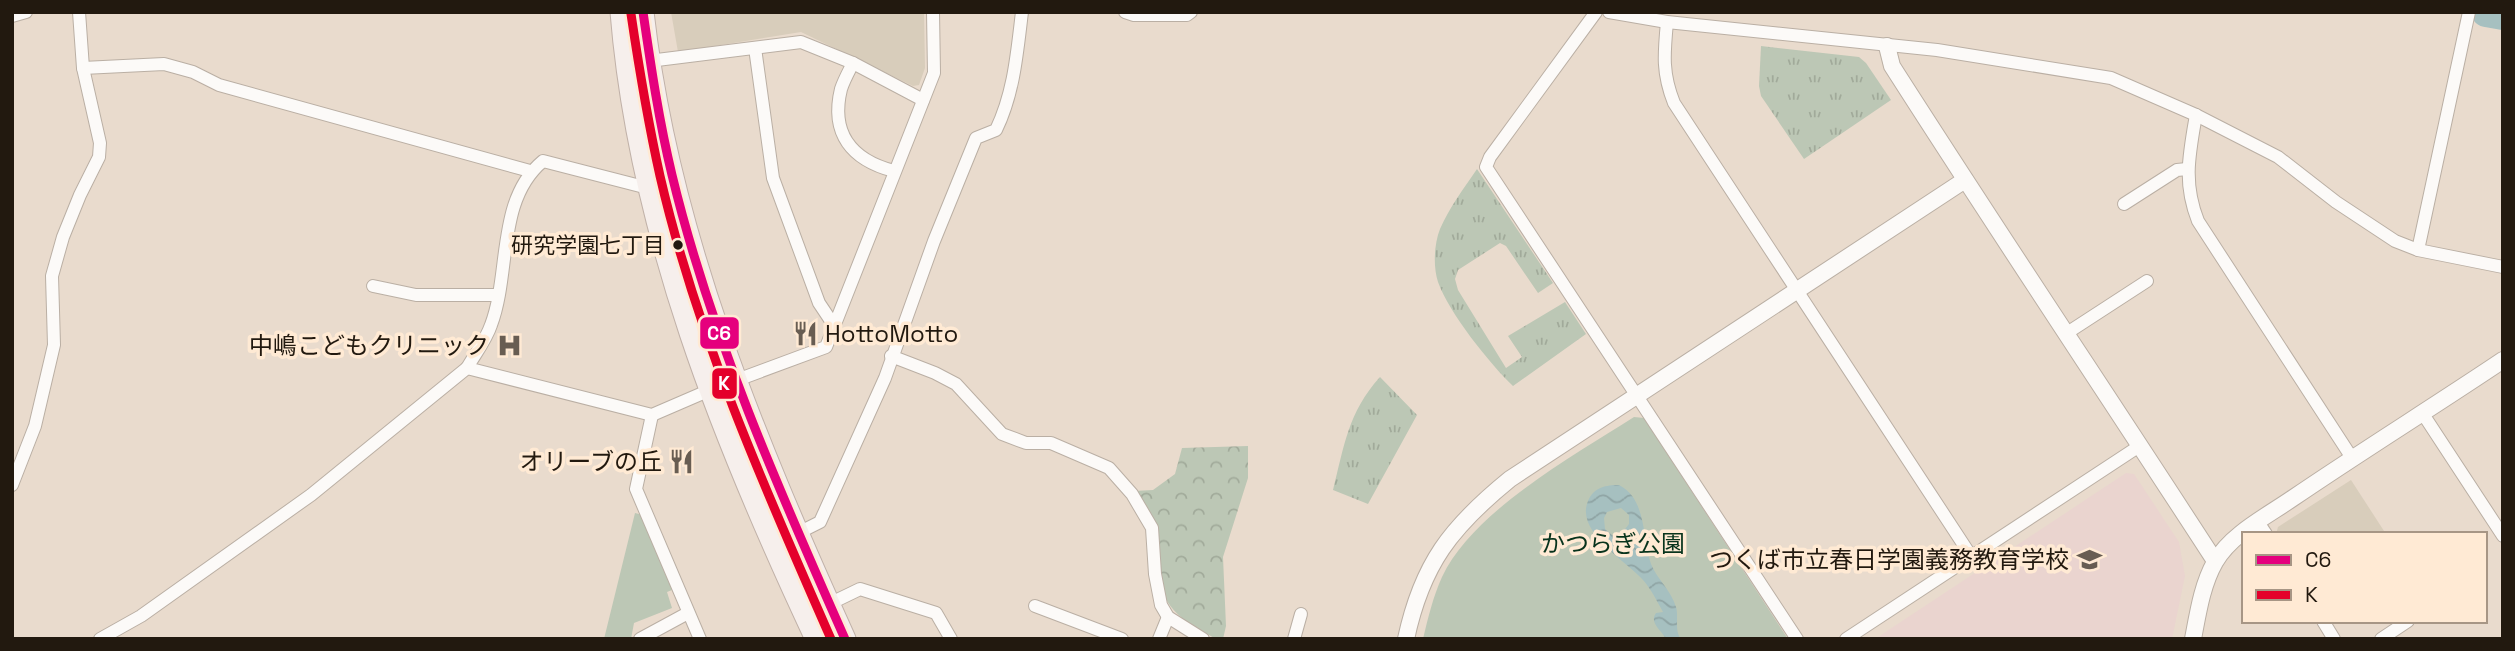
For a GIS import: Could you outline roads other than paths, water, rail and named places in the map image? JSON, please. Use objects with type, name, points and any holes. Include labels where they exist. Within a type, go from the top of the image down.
[{"type":"main road","points":[[621,12],[625,60],[648,188],[675,286],[710,390],[789,581],[816,639]]},
{"type":"main road","points":[[643,12],[649,61],[682,220],[736,381],[797,533],[845,639]]},
{"type":"street","points":[[12,16],[26,12]]},
{"type":"street","points":[[12,485],[35,426],[54,345],[52,276],[75,205],[99,157],[100,143],[83,68],[79,12]]},
{"type":"street","points":[[467,368],[652,415],[710,390],[826,347],[934,73],[933,12]]},
{"type":"street","points":[[797,533],[820,522],[885,378],[891,356],[976,138],[996,130],[1004,113],[1013,79],[1022,12]]},
{"type":"street","points":[[1131,13],[1186,15],[1191,12]]},
{"type":"street","points":[[1596,12],[1490,157],[1486,167],[1797,639]]},
{"type":"street","points":[[1608,12],[1667,22],[1937,50],[2111,78],[2196,115],[2278,157],[2336,202],[2395,241],[2418,250],[2503,267]]},
{"type":"street","points":[[2418,250],[2469,12]]},
{"type":"street","points":[[1667,22],[1663,61],[1667,85],[1674,103],[1971,556]]},
{"type":"street","points":[[649,61],[801,41],[853,63],[923,100]]},
{"type":"street","points":[[1887,46],[1892,66],[2215,561]]},
{"type":"street","points":[[755,48],[774,177],[819,303],[835,327]]},
{"type":"street","points":[[853,63],[842,88],[841,127],[849,146],[859,157],[894,171]]},
{"type":"street","points":[[83,68],[164,64],[193,72],[219,85],[530,171]]},
{"type":"street","points":[[2196,115],[2187,169],[2190,201],[2198,222],[2352,458]]},
{"type":"street","points":[[100,639],[141,616],[311,495],[467,368],[491,326],[512,211],[530,171],[542,161],[648,188]]},
{"type":"street","points":[[2124,204],[2177,170],[2187,169]]},
{"type":"street","points":[[1406,639],[1412,612],[1429,567],[1454,532],[1510,479],[1965,180]]},
{"type":"street","points":[[2067,334],[2147,281]]},
{"type":"street","points":[[373,286],[416,295],[498,295]]},
{"type":"street","points":[[891,356],[956,384],[1002,434],[1026,443],[1051,443],[1110,468],[1132,494],[1152,527],[1155,574],[1161,605],[1168,617],[1203,639]]},
{"type":"street","points":[[2262,528],[2352,458],[2503,360]]},
{"type":"street","points":[[2423,414],[2503,536]]},
{"type":"street","points":[[652,415],[636,489],[700,639]]},
{"type":"street","points":[[1846,639],[2141,445]]},
{"type":"street","points":[[2193,639],[2207,578],[2215,561],[2224,549],[2242,539]]},
{"type":"street","points":[[829,604],[860,589],[936,613],[951,639]]},
{"type":"street","points":[[1035,606],[1122,639]]},
{"type":"street","points":[[640,639],[688,613]]},
{"type":"street","points":[[1294,639],[1301,614]]},
{"type":"street","points":[[1159,639],[1168,617]]},
{"type":"street","points":[[2324,623],[2334,639]]},
{"type":"street","points":[[2381,639],[2405,623]]},
{"type":"water","points":[[1619,485],[1628,491],[1639,509],[1651,564],[1674,601],[1681,639],[1666,639],[1654,620],[1656,613],[1663,612],[1649,587],[1604,545],[1589,524],[1586,512],[1591,496],[1605,486]],"holes":[[[1621,508],[1629,515],[1629,524],[1622,533],[1612,535],[1605,529],[1604,518],[1607,512]]]},
{"type":"waterway","points":[[2486,12],[2503,15]]},
{"type":"place","name":"研究学園七丁目","points":[[678,245]]},
{"type":"place","name":"HottoMotto","points":[[805,333]]},
{"type":"place","name":"中嶋こどもクリニック","points":[[509,345]]},
{"type":"place","name":"オリーブの丘","points":[[682,461]]},
{"type":"place","name":"つくば市立春日学園義務教育学校","points":[[2089,559]]},
{"type":"park label","name":"かつらぎ公園","points":[[1613,543]]}]
